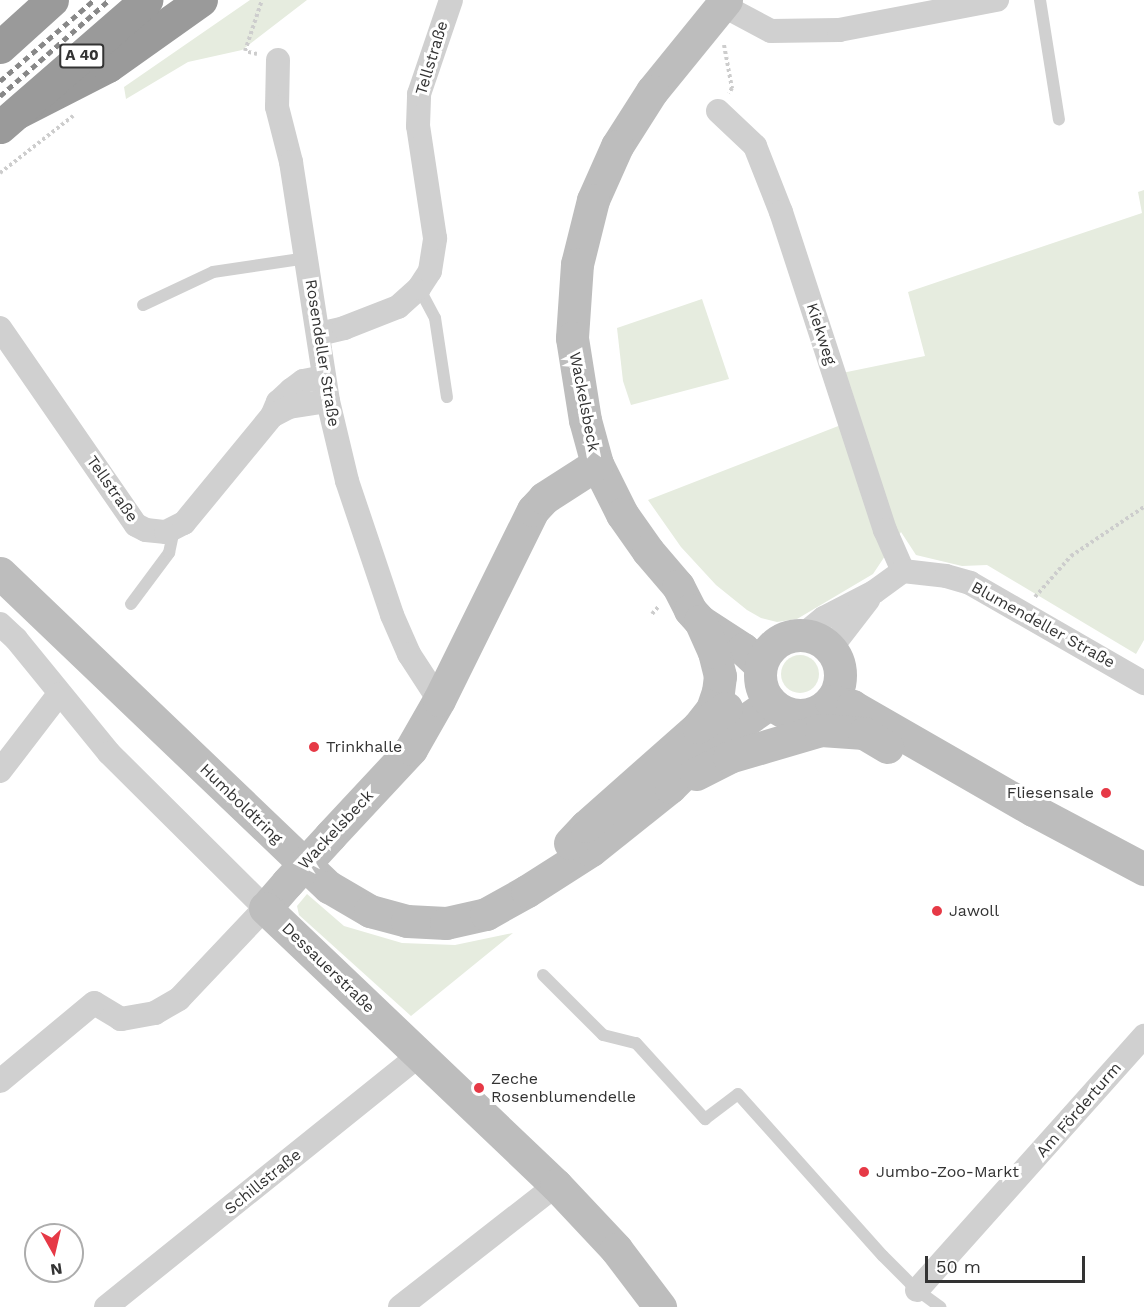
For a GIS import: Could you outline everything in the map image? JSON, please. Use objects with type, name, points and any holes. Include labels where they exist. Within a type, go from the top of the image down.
[{"type":"highway","points":[[0,47],[52,0]]},
{"type":"highway","name":"A 40","points":[[9,119],[146,0]]},
{"type":"highway","points":[[9,119],[108,66],[201,0]]},
{"type":"street","name":"Tellstraße","points":[[319,334],[344,328],[398,307],[419,288],[430,271],[435,238],[418,126],[419,93],[451,0]]},
{"type":"street","points":[[724,3],[771,31],[839,30],[997,0]]},
{"type":"street","name":"Wackelsbeck","points":[[265,908],[411,749],[439,700],[533,510],[544,498],[597,464],[585,420],[572,338],[577,264],[593,200],[617,146],[652,91],[724,3]]},
{"type":"street","name":"Rosendeller Straße","points":[[278,60],[277,107],[291,162],[328,401],[347,481],[392,615],[409,654],[439,700]]},
{"type":"street","name":"Kiekweg","points":[[718,111],[755,146],[781,212],[885,530],[903,571]]},
{"type":"street","name":"Tellstraße","points":[[0,327],[136,525],[156,532],[174,529]]},
{"type":"street","points":[[272,417],[278,402],[291,390],[303,381],[324,377]]},
{"type":"street","points":[[174,529],[184,523],[272,417],[289,406],[328,401]]},
{"type":"street","points":[[597,464],[622,514],[648,551],[669,596],[690,610],[700,621],[743,649],[784,712],[801,716],[818,712],[818,659],[874,592],[903,571]]},
{"type":"street","name":"Blumendeller Straße","points":[[903,571],[946,576],[970,583],[1144,683]]},
{"type":"street","name":"Humboldtring","points":[[0,573],[328,887],[370,911],[406,921],[446,923],[486,914],[591,850],[670,787],[717,740],[763,683]]},
{"type":"street","points":[[669,596],[755,628],[818,659],[852,706],[1033,810],[1144,869]]},
{"type":"street","points":[[698,727],[712,709],[718,692],[720,676],[714,652],[700,621]]},
{"type":"street","name":"Dessauerstraße","points":[[0,624],[16,639],[109,753],[265,908],[556,1185],[616,1249],[660,1307]]},
{"type":"street","points":[[763,683],[766,651],[818,659]]},
{"type":"street","name":"Humboldtring","points":[[526,891],[586,826],[698,727],[763,683]]},
{"type":"street","points":[[0,771],[59,693]]},
{"type":"street","points":[[670,787],[729,757],[821,730],[864,733],[897,753],[944,758]]},
{"type":"street","points":[[0,1082],[94,1003],[121,1018],[155,1013],[179,999],[265,908]]},
{"type":"street","name":"Am Förderturm","points":[[917,1290],[1144,1036]]},
{"type":"street","name":"Schillstraße","points":[[106,1307],[419,1055]]},
{"type":"street","points":[[400,1307],[556,1185]]},
{"type":"lane","points":[[1040,0],[1059,120]]},
{"type":"lane","points":[[143,306],[213,272],[306,258]]},
{"type":"lane","points":[[419,288],[435,318],[447,397]]},
{"type":"lane","points":[[131,604],[169,553],[174,529]]},
{"type":"lane","points":[[543,975],[603,1035],[636,1043],[705,1119],[738,1094],[917,1290],[940,1307]]},
{"type":"path","points":[[262,0],[245,51],[278,60]]},
{"type":"path","points":[[718,111],[732,88],[724,45],[724,3]]},
{"type":"path","points":[[1023,612],[1051,575],[1071,556],[1144,507]]},
{"type":"path","points":[[652,614],[669,596]]},
{"type":"shaded area","points":[[250,0],[307,0],[242,50],[188,62],[126,99],[124,87]]},
{"type":"shaded area","points":[[1144,190],[1144,640],[1136,654],[987,565],[962,566],[916,555],[901,532],[873,574],[797,619],[777,622],[761,618],[747,610],[716,585],[681,547],[648,500],[846,423],[842,373],[925,356],[908,292],[1142,213],[1138,192]]},
{"type":"shaded area","points":[[702,299],[729,379],[631,405],[623,381],[617,328]]},
{"type":"shaded area","points":[[800,655],[814,660],[819,674],[814,688],[800,693],[786,688],[781,674],[786,660]]},
{"type":"shaded area","points":[[307,894],[344,926],[402,943],[455,945],[513,933],[411,1016],[299,915],[297,906]]},
{"type":"railway","points":[[0,81],[94,0]]},
{"type":"railway","points":[[0,96],[109,0]]},
{"type":"place","name":"Trinkhalle","points":[[314,747]]},
{"type":"place","name":"Fliesensale","points":[[1106,793]]},
{"type":"place","name":"Jawoll","points":[[937,911]]},
{"type":"place","name":"Zeche Rosenblumendelle","points":[[479,1088]]},
{"type":"place","name":"Jumbo-Zoo-Markt","points":[[864,1172]]}]
